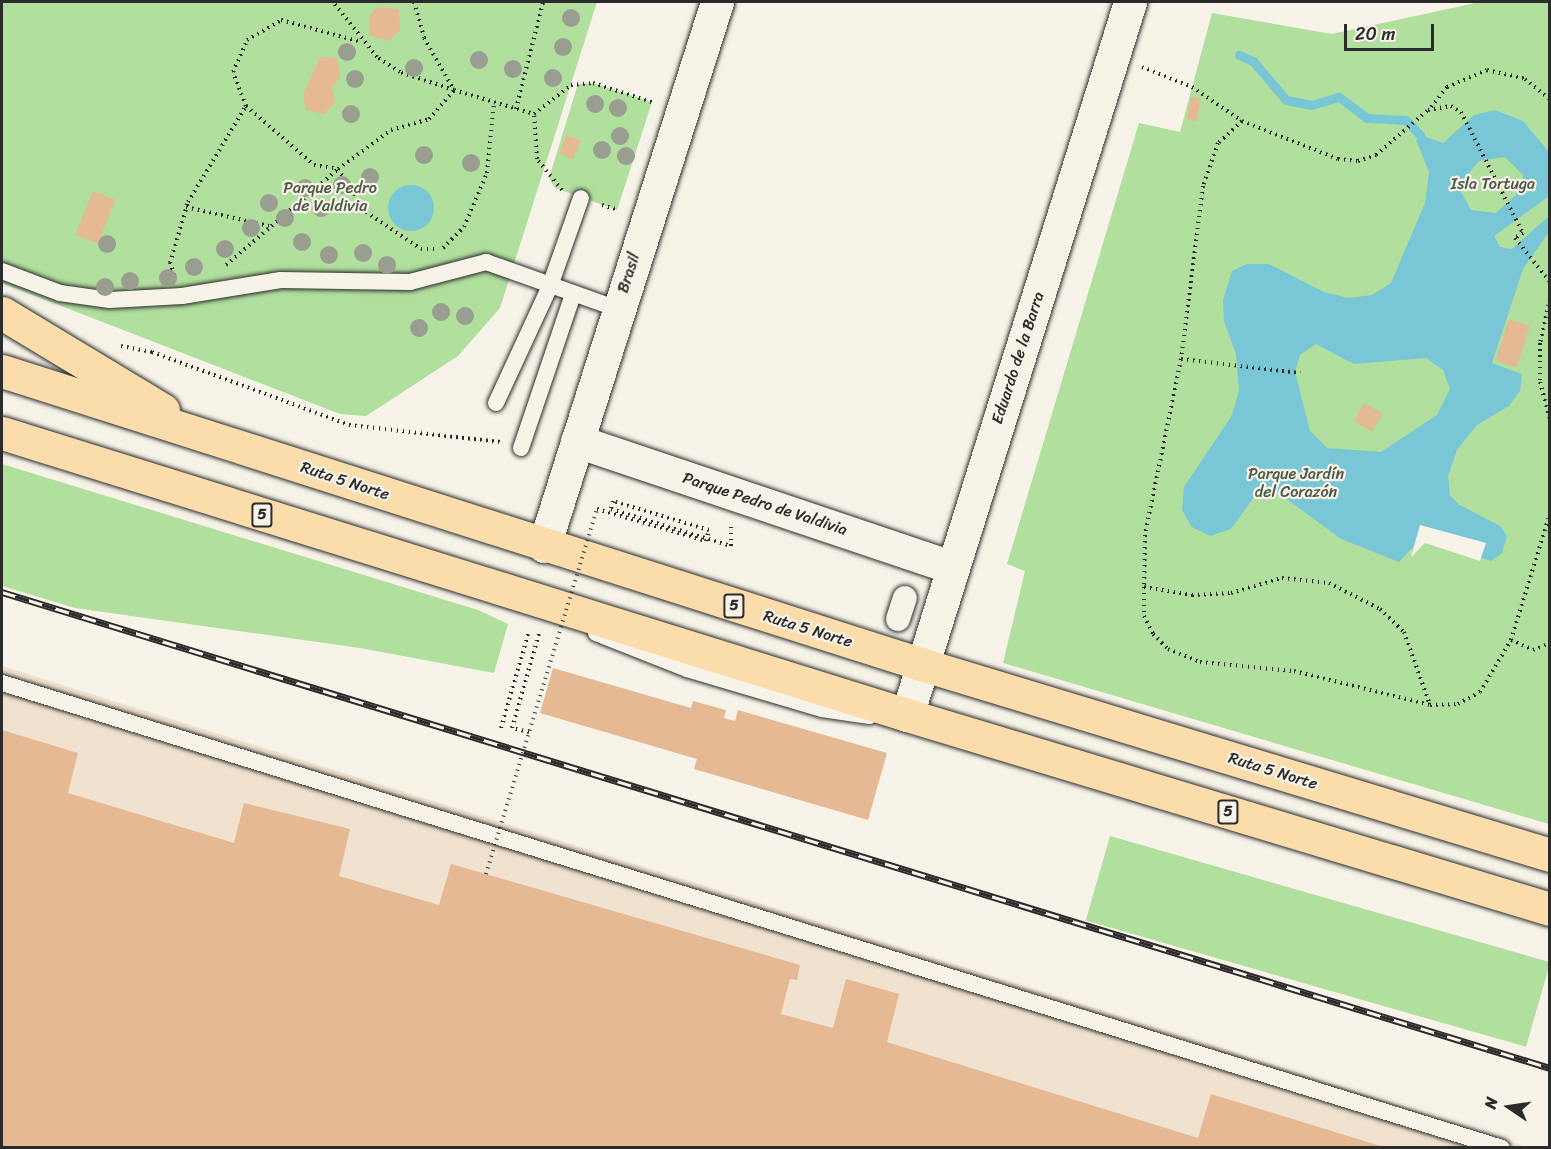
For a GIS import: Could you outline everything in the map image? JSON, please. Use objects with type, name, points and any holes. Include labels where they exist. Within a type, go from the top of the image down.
[{"type":"highway","points":[[2,314],[203,435]]},
{"type":"highway","name":"Ruta 5 Norte","points":[[2,371],[544,546],[924,665],[1550,855]]},
{"type":"highway","name":"5","points":[[2,433],[523,597],[1550,909]]},
{"type":"street","name":"Brasil","points":[[544,546],[717,2]]},
{"type":"street","name":"Eduardo de la Barra","points":[[908,715],[952,567],[1130,2]]},
{"type":"street","name":"Parque Pedro de Valdivia","points":[[577,441],[952,567]]},
{"type":"lane","points":[[496,403],[550,286],[580,198]]},
{"type":"lane","points":[[2,271],[60,292],[100,298],[182,296],[281,280],[410,282],[486,262],[618,309]]},
{"type":"lane","points":[[521,448],[573,294]]},
{"type":"lane","points":[[2,683],[1502,1148]]},
{"type":"path","points":[[333,2],[361,41],[400,72],[534,114]]},
{"type":"path","points":[[414,2],[424,38],[454,90]]},
{"type":"path","points":[[516,109],[543,2]]},
{"type":"path","points":[[361,41],[281,20],[247,40],[233,72],[246,106],[314,165],[338,169],[366,212],[421,249],[442,249],[464,227],[487,173],[494,102]]},
{"type":"path","points":[[1114,55],[1192,87],[1242,121],[1338,159],[1358,161],[1376,155],[1407,125],[1428,110],[1448,87],[1487,70],[1525,79],[1550,99]]},
{"type":"path","points":[[534,114],[571,86],[593,83],[682,111]]},
{"type":"path","points":[[246,106],[186,207],[170,263],[182,296],[338,169],[391,130],[429,119],[454,90]]},
{"type":"path","points":[[1428,110],[1451,106],[1461,112],[1523,233],[1515,238],[1550,282]]},
{"type":"path","points":[[534,114],[537,159],[555,188],[647,220]]},
{"type":"path","points":[[1242,121],[1218,143],[1203,186],[1180,359],[1144,535],[1144,616],[1153,634],[1168,649],[1200,662],[1294,670],[1430,705],[1458,704],[1480,692],[1511,640],[1550,513]]},
{"type":"path","points":[[186,207],[269,226]]},
{"type":"path","points":[[1550,299],[1540,343],[1540,382],[1550,419]]},
{"type":"path","points":[[112,344],[152,352],[349,425],[448,432],[521,448]]},
{"type":"path","points":[[1180,359],[1300,373]]},
{"type":"path","points":[[486,874],[597,509],[706,541],[709,530],[613,501],[611,509],[731,546],[734,535],[726,524]]},
{"type":"path","points":[[1144,587],[1192,596],[1231,593],[1282,578],[1329,583],[1380,609],[1404,632],[1430,705]]},
{"type":"path","points":[[501,728],[529,631],[540,634],[512,728],[529,732]]},
{"type":"path","points":[[1511,640],[1533,650],[1549,645]]},
{"type":"shaded area","points":[[2,666],[1219,1047],[1527,1147],[2,1147]]},
{"type":"green space","name":"Parque Pedro de Valdivia","points":[[2,2],[597,2],[500,308],[458,356],[366,416],[340,414],[2,283]]},
{"type":"green space","name":"Parque Jardín del Corazón","points":[[1480,2],[1549,2],[1549,824],[1003,663],[1025,571],[1007,564],[1139,123],[1180,132],[1212,13],[1332,34]]},
{"type":"green space","points":[[593,83],[652,102],[617,210],[555,188],[549,178],[578,84]]},
{"type":"green space","points":[[2,464],[478,610],[508,624],[494,673],[360,648],[75,608],[2,586]]},
{"type":"green space","points":[[1110,836],[1550,962],[1526,1047],[1086,921]]},
{"type":"water","points":[[1495,110],[1523,121],[1549,152],[1549,196],[1494,236],[1500,247],[1512,249],[1549,216],[1549,232],[1523,269],[1492,363],[1522,374],[1520,391],[1509,406],[1477,425],[1457,450],[1448,476],[1450,495],[1458,504],[1500,526],[1507,536],[1502,553],[1491,561],[1420,540],[1399,562],[1341,539],[1269,486],[1260,489],[1231,529],[1210,536],[1192,527],[1182,510],[1184,487],[1231,417],[1239,391],[1236,354],[1224,321],[1223,300],[1232,271],[1247,264],[1269,264],[1324,292],[1348,298],[1372,295],[1391,283],[1425,203],[1429,172],[1416,140],[1420,135],[1443,143],[1474,115]],"holes":[[[1505,157],[1523,175],[1522,189],[1496,213],[1471,210],[1461,192],[1464,179],[1479,161]],[[1316,344],[1354,364],[1426,358],[1443,370],[1450,389],[1437,415],[1381,452],[1327,448],[1310,431],[1295,372],[1300,355]]]},
{"type":"water","points":[[411,185],[427,192],[434,208],[427,224],[411,231],[395,224],[388,208],[395,192]]},
{"type":"pier","points":[[1420,525],[1486,543],[1480,561],[1425,543],[1411,557]]},
{"type":"building","points":[[379,7],[399,9],[400,30],[389,41],[369,35],[369,16]]},
{"type":"building","points":[[320,57],[337,58],[340,76],[332,88],[335,102],[324,114],[306,110],[303,95]]},
{"type":"building","points":[[1191,97],[1201,99],[1196,121],[1187,120]]},
{"type":"building","points":[[567,135],[581,141],[573,159],[559,153]]},
{"type":"building","points":[[93,191],[115,200],[98,244],[75,235]]},
{"type":"building","points":[[1509,319],[1530,326],[1516,368],[1495,361]]},
{"type":"building","points":[[1364,403],[1382,413],[1372,432],[1354,421]]},
{"type":"building","points":[[553,668],[691,708],[693,701],[726,710],[724,718],[735,721],[738,710],[887,753],[868,820],[694,769],[697,759],[540,713]]},
{"type":"building","points":[[2,730],[78,753],[68,793],[234,843],[244,803],[350,829],[339,876],[439,905],[451,864],[800,965],[797,980],[790,979],[781,1014],[833,1028],[846,979],[899,994],[887,1042],[1198,1138],[1211,1094],[1387,1148],[2,1148]]},
{"type":"waterway","points":[[1239,55],[1253,61],[1286,100],[1312,105],[1339,97],[1367,118],[1406,120],[1420,135]]},
{"type":"railway","points":[[2,592],[1550,1068]]},
{"type":"park label","name":"Isla Tortuga","points":[[1493,184]]}]
